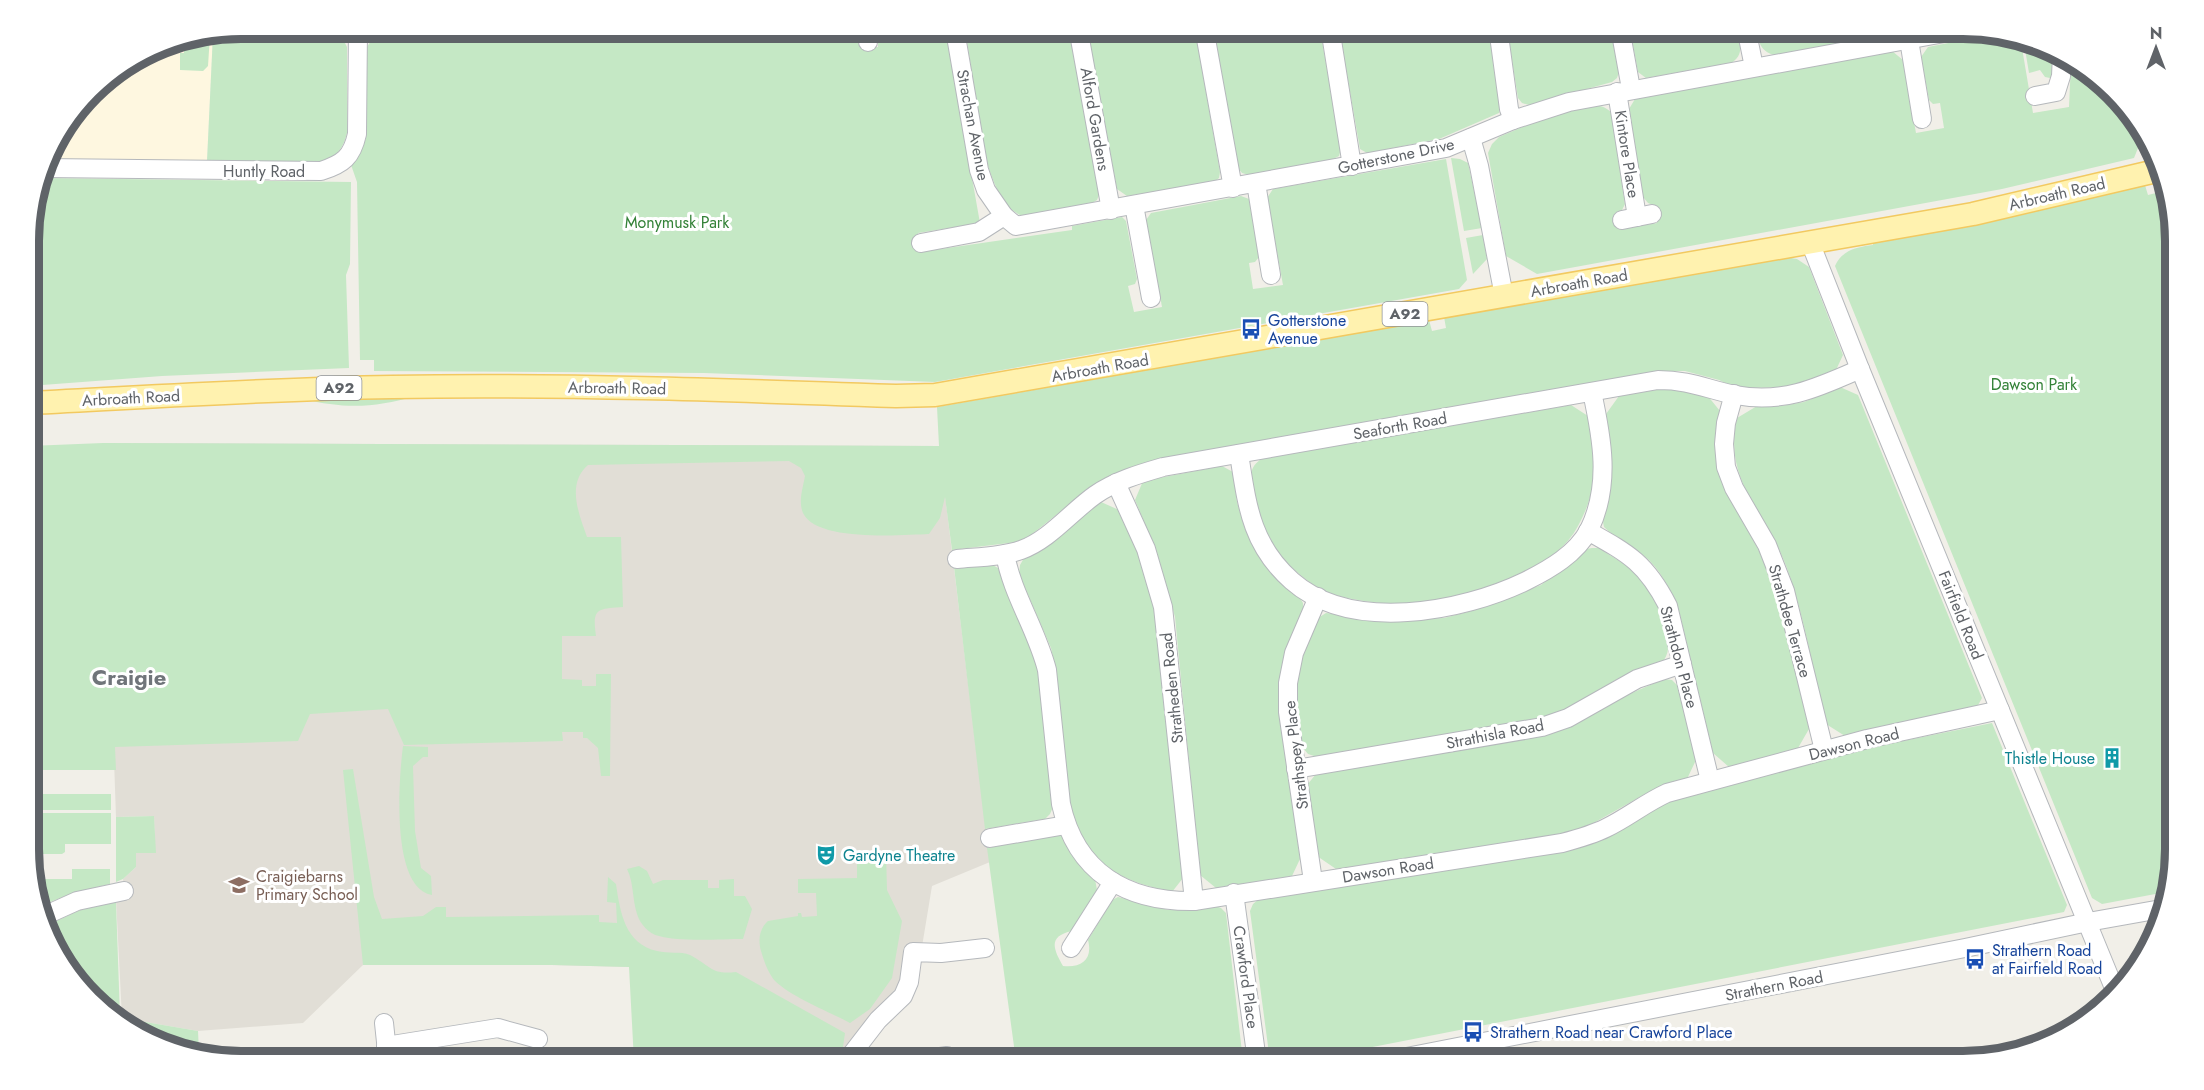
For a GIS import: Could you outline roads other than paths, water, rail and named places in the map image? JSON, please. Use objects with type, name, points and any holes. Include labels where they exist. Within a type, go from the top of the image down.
[{"type":"main road","name":"Arbroath Road","points":[[39,402],[322,388],[448,386],[935,395],[1973,214],[2153,172]]},
{"type":"street","name":"Huntly Road","points":[[53,168],[321,171],[337,166],[349,156],[357,134],[358,39]]},
{"type":"street","name":"Strachan Avenue","points":[[957,39],[979,170],[986,190],[1004,216]]},
{"type":"street","name":"Alford Gardens","points":[[1080,39],[1111,210]]},
{"type":"street","points":[[1206,39],[1233,188]]},
{"type":"street","points":[[1332,39],[1352,166]]},
{"type":"street","points":[[1500,39],[1513,120]]},
{"type":"street","name":"Kintore Place","points":[[1621,39],[1637,217]]},
{"type":"street","points":[[1748,39],[1754,68]]},
{"type":"street","name":"Gotterstone Drive","points":[[1004,216],[1016,226],[1446,148],[1513,120],[1569,102],[1914,39]]},
{"type":"street","points":[[1909,40],[1922,120]]},
{"type":"street","points":[[2035,96],[2056,92],[2062,65]]},
{"type":"street","points":[[1471,138],[1479,166],[1504,296]]},
{"type":"street","points":[[1256,183],[1271,275]]},
{"type":"street","points":[[1134,205],[1151,298]]},
{"type":"street","points":[[921,243],[979,232],[1004,216]]},
{"type":"street","name":"Fairfield Road","points":[[1810,242],[2113,984]]},
{"type":"street","name":"Seaforth Road","points":[[957,559],[1022,550],[1037,542],[1096,495],[1116,483],[1163,467],[1658,380],[1693,382],[1734,394],[1761,398],[1783,397],[1806,392],[1860,369]]},
{"type":"street","points":[[1239,454],[1247,507],[1256,533],[1271,559],[1294,582],[1318,597],[1346,607],[1410,612],[1449,608],[1488,597],[1549,570],[1571,552],[1588,531],[1599,503],[1604,477],[1604,452],[1592,392]]},
{"type":"street","name":"Strathdee Terrace","points":[[1734,394],[1726,423],[1724,444],[1726,467],[1734,488],[1767,545],[1785,591],[1824,750]]},
{"type":"street","name":"Stratheden Road","points":[[1116,483],[1146,549],[1163,607],[1194,901]]},
{"type":"street","name":"Strathdon Place","points":[[1588,531],[1626,553],[1642,567],[1658,586],[1668,606],[1710,781]]},
{"type":"street","name":"Dawson Road","points":[[1005,554],[1008,569],[1042,651],[1047,670],[1061,804],[1066,825],[1076,845],[1093,866],[1113,882],[1143,896],[1169,901],[1194,901],[1562,843],[1586,837],[1608,827],[1646,803],[1667,793],[1867,739],[2000,710]]},
{"type":"street","name":"Strathspey Place","points":[[1313,881],[1288,712],[1288,683],[1294,653],[1318,597]]},
{"type":"street","name":"Strathisla Road","points":[[1296,769],[1542,727],[1568,718],[1637,679],[1682,664]]},
{"type":"street","points":[[990,838],[1066,825]]},
{"type":"street","points":[[1071,948],[1113,882]]},
{"type":"street","points":[[50,913],[77,901],[124,891]]},
{"type":"street","name":"Crawford Place","points":[[1234,893],[1256,1051]]},
{"type":"street","name":"Strathern Road","points":[[1437,1051],[2155,910]]},
{"type":"street","points":[[854,1051],[864,1036],[903,996],[909,982],[913,952],[941,953],[985,948]]},
{"type":"street","points":[[384,1023],[387,1051]]},
{"type":"street","points":[[400,1051],[498,1028],[538,1039]]},
{"type":"place","name":"Gotterstone Avenue","points":[[1251,329]]},
{"type":"place","name":"Thistle House","points":[[2112,758]]},
{"type":"place","name":"Gardyne Theatre","points":[[826,855]]},
{"type":"place","name":"Craigiebarns Primary School","points":[[239,885]]},
{"type":"place","name":"Strathern Road at Fairfield Road","points":[[1975,959]]},
{"type":"place","name":"Strathern Road near Crawford Place","points":[[1473,1032]]},
{"type":"district","name":"Craigie","points":[[129,677]]},
{"type":"park label","name":"Monymusk Park","points":[[677,222]]},
{"type":"park label","name":"Dawson Park","points":[[2034,384]]}]
